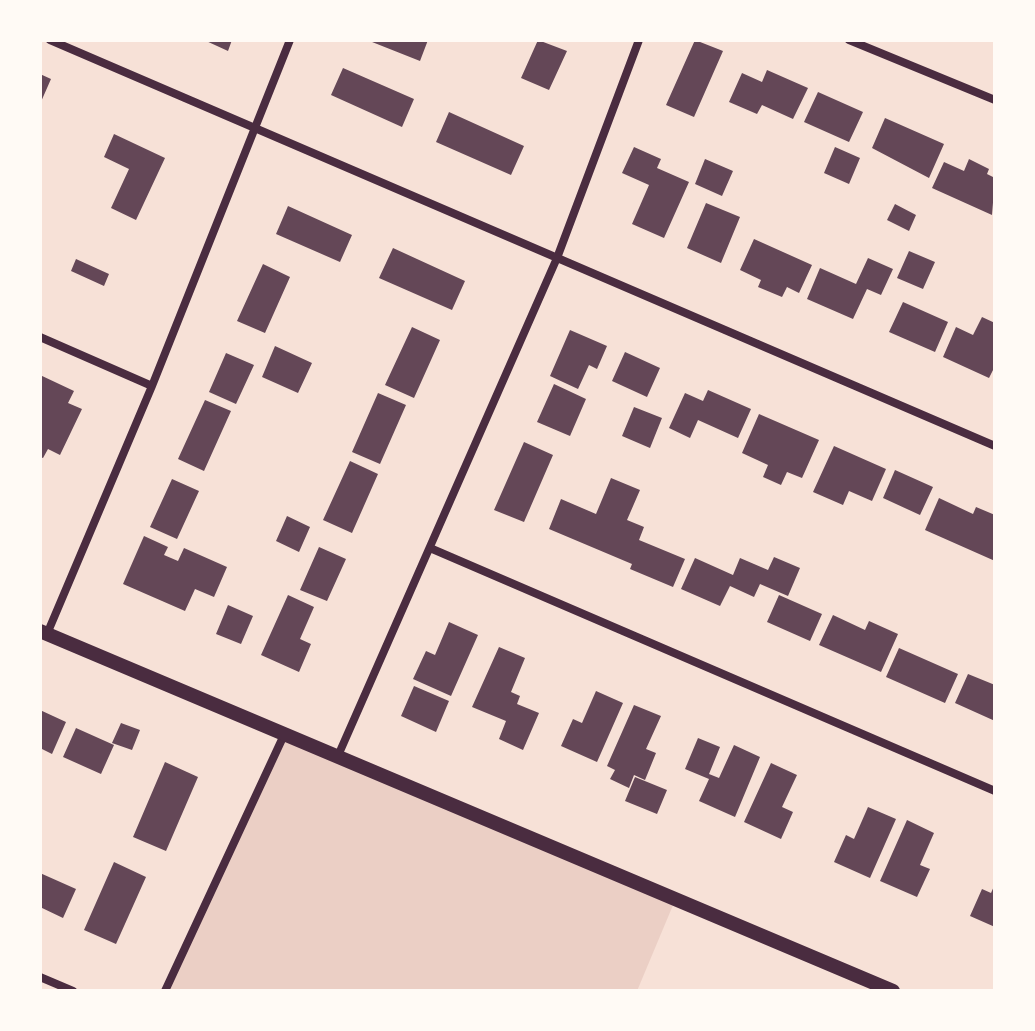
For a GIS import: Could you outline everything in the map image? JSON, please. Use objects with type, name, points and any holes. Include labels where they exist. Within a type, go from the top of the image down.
[{"type":"street","points":[[50,40],[995,446]]},
{"type":"street","points":[[290,40],[152,386],[43,632],[893,991]]},
{"type":"street","points":[[337,758],[557,258],[639,40]]},
{"type":"street","points":[[849,40],[995,100]]},
{"type":"street","points":[[40,337],[152,386]]},
{"type":"street","points":[[430,548],[995,791]]},
{"type":"street","points":[[165,991],[284,735]]},
{"type":"street","points":[[40,977],[73,991]]},
{"type":"shaded area","points":[[284,735],[676,898],[637,991],[168,991]]},
{"type":"building","points":[[204,40],[232,40],[228,51]]},
{"type":"building","points":[[367,40],[428,40],[420,61]]},
{"type":"building","points":[[538,40],[567,51],[549,90],[521,78]]},
{"type":"building","points":[[695,40],[723,51],[694,117],[666,105]]},
{"type":"building","points":[[343,68],[414,99],[402,127],[331,95]]},
{"type":"building","points":[[767,70],[808,88],[793,119],[762,105],[757,114],[729,102],[742,73],[762,82]]},
{"type":"building","points":[[40,74],[51,79],[40,104]]},
{"type":"building","points":[[818,92],[863,112],[849,142],[804,122]]},
{"type":"building","points":[[449,112],[524,146],[511,175],[436,142]]},
{"type":"building","points":[[885,118],[944,144],[929,178],[872,148]]},
{"type":"building","points":[[114,134],[165,158],[136,220],[111,208],[129,169],[104,157]]},
{"type":"building","points":[[634,147],[661,159],[657,168],[689,182],[664,238],[632,224],[649,185],[622,173]]},
{"type":"building","points":[[835,147],[860,158],[849,184],[824,173]]},
{"type":"building","points":[[705,159],[733,171],[722,196],[695,184]]},
{"type":"building","points":[[969,159],[989,169],[987,174],[995,178],[992,215],[932,188],[944,162],[964,171]]},
{"type":"building","points":[[706,203],[740,217],[721,263],[687,248]]},
{"type":"building","points":[[895,204],[916,215],[909,231],[887,220]]},
{"type":"building","points":[[288,206],[352,235],[340,262],[276,234]]},
{"type":"building","points":[[754,239],[812,265],[799,293],[787,287],[782,297],[758,287],[761,280],[740,270]]},
{"type":"building","points":[[393,248],[465,281],[452,310],[379,278]]},
{"type":"building","points":[[909,251],[935,262],[923,289],[897,278]]},
{"type":"building","points":[[868,258],[893,269],[881,295],[867,289],[853,319],[807,299],[820,268],[856,284]]},
{"type":"building","points":[[76,259],[109,274],[104,286],[71,271]]},
{"type":"building","points":[[263,264],[290,277],[265,333],[237,321]]},
{"type":"building","points":[[903,302],[948,322],[935,352],[889,332]]},
{"type":"building","points":[[982,317],[995,323],[995,366],[989,378],[943,357],[956,327],[973,335]]},
{"type":"building","points":[[412,327],[440,340],[414,398],[385,385]]},
{"type":"building","points":[[570,330],[607,346],[597,369],[589,365],[578,389],[550,376]]},
{"type":"building","points":[[275,346],[312,363],[298,393],[262,377]]},
{"type":"building","points":[[625,352],[660,368],[647,397],[612,381]]},
{"type":"building","points":[[226,353],[254,365],[236,404],[209,392]]},
{"type":"building","points":[[40,375],[74,391],[68,403],[82,409],[60,455],[48,449],[43,458],[40,457]]},
{"type":"building","points":[[554,384],[586,399],[570,436],[537,422]]},
{"type":"building","points":[[708,390],[751,409],[738,438],[698,420],[690,438],[669,428],[685,393],[703,401]]},
{"type":"building","points":[[378,393],[406,405],[380,464],[352,452]]},
{"type":"building","points":[[205,400],[231,411],[204,471],[178,459]]},
{"type":"building","points":[[634,407],[662,418],[650,448],[622,436]]},
{"type":"building","points":[[759,414],[819,440],[802,478],[787,472],[781,485],[763,477],[768,465],[742,453]]},
{"type":"building","points":[[524,442],[553,455],[524,522],[494,510]]},
{"type":"building","points":[[834,446],[886,469],[872,501],[849,491],[843,505],[813,492]]},
{"type":"building","points":[[350,461],[378,474],[352,533],[323,520]]},
{"type":"building","points":[[895,470],[933,487],[920,515],[883,498]]},
{"type":"building","points":[[611,478],[640,490],[627,520],[644,527],[639,540],[685,559],[673,587],[630,569],[632,564],[549,529],[561,499],[596,514]]},
{"type":"building","points":[[172,479],[199,491],[177,539],[150,527]]},
{"type":"building","points":[[939,498],[973,514],[976,507],[995,515],[995,561],[925,530]]},
{"type":"building","points":[[287,516],[310,527],[299,552],[276,541]]},
{"type":"building","points":[[144,536],[168,547],[164,555],[178,561],[184,548],[227,567],[214,597],[195,589],[185,611],[123,584]]},
{"type":"building","points":[[319,547],[346,559],[327,601],[300,590]]},
{"type":"building","points":[[774,557],[800,568],[788,596],[760,584],[754,597],[730,586],[720,606],[681,589],[695,558],[733,575],[740,558],[768,570]]},
{"type":"building","points":[[288,595],[314,607],[300,639],[311,644],[299,672],[261,655]]},
{"type":"building","points":[[779,595],[822,614],[810,641],[767,622]]},
{"type":"building","points":[[228,605],[253,616],[241,644],[216,634]]},
{"type":"building","points":[[833,615],[865,630],[869,621],[898,634],[881,672],[819,645]]},
{"type":"building","points":[[449,622],[478,635],[451,696],[413,679],[426,651],[435,655]]},
{"type":"building","points":[[499,647],[525,658],[511,692],[520,696],[517,704],[539,713],[523,750],[499,739],[506,721],[472,707]]},
{"type":"building","points":[[899,648],[958,674],[945,703],[886,677]]},
{"type":"building","points":[[968,674],[995,685],[995,721],[955,703]]},
{"type":"building","points":[[414,686],[449,701],[436,732],[401,716]]},
{"type":"building","points":[[596,691],[623,703],[597,762],[561,746],[573,719],[582,723]]},
{"type":"building","points":[[634,705],[661,716],[646,749],[656,753],[645,780],[634,775],[629,788],[610,779],[615,770],[607,766]]},
{"type":"building","points":[[40,710],[66,722],[52,754],[40,748]]},
{"type":"building","points":[[121,723],[140,730],[132,750],[112,743]]},
{"type":"building","points":[[76,728],[114,745],[101,774],[63,757]]},
{"type":"building","points":[[698,738],[720,747],[709,774],[719,778],[734,745],[760,757],[735,817],[699,801],[709,779],[685,769]]},
{"type":"building","points":[[165,762],[198,777],[166,851],[133,837]]},
{"type":"building","points":[[771,763],[797,775],[782,807],[793,812],[781,839],[744,822]]},
{"type":"building","points":[[635,777],[667,790],[657,814],[625,801]]},
{"type":"building","points":[[868,807],[896,819],[870,878],[834,862],[846,835],[854,839]]},
{"type":"building","points":[[907,820],[934,833],[920,865],[930,869],[917,897],[880,881]]},
{"type":"building","points":[[114,862],[146,877],[116,944],[84,930]]},
{"type":"building","points":[[40,873],[76,889],[63,918],[40,907]]},
{"type":"building","points":[[995,884],[995,927],[970,916],[982,889],[991,893]]}]
